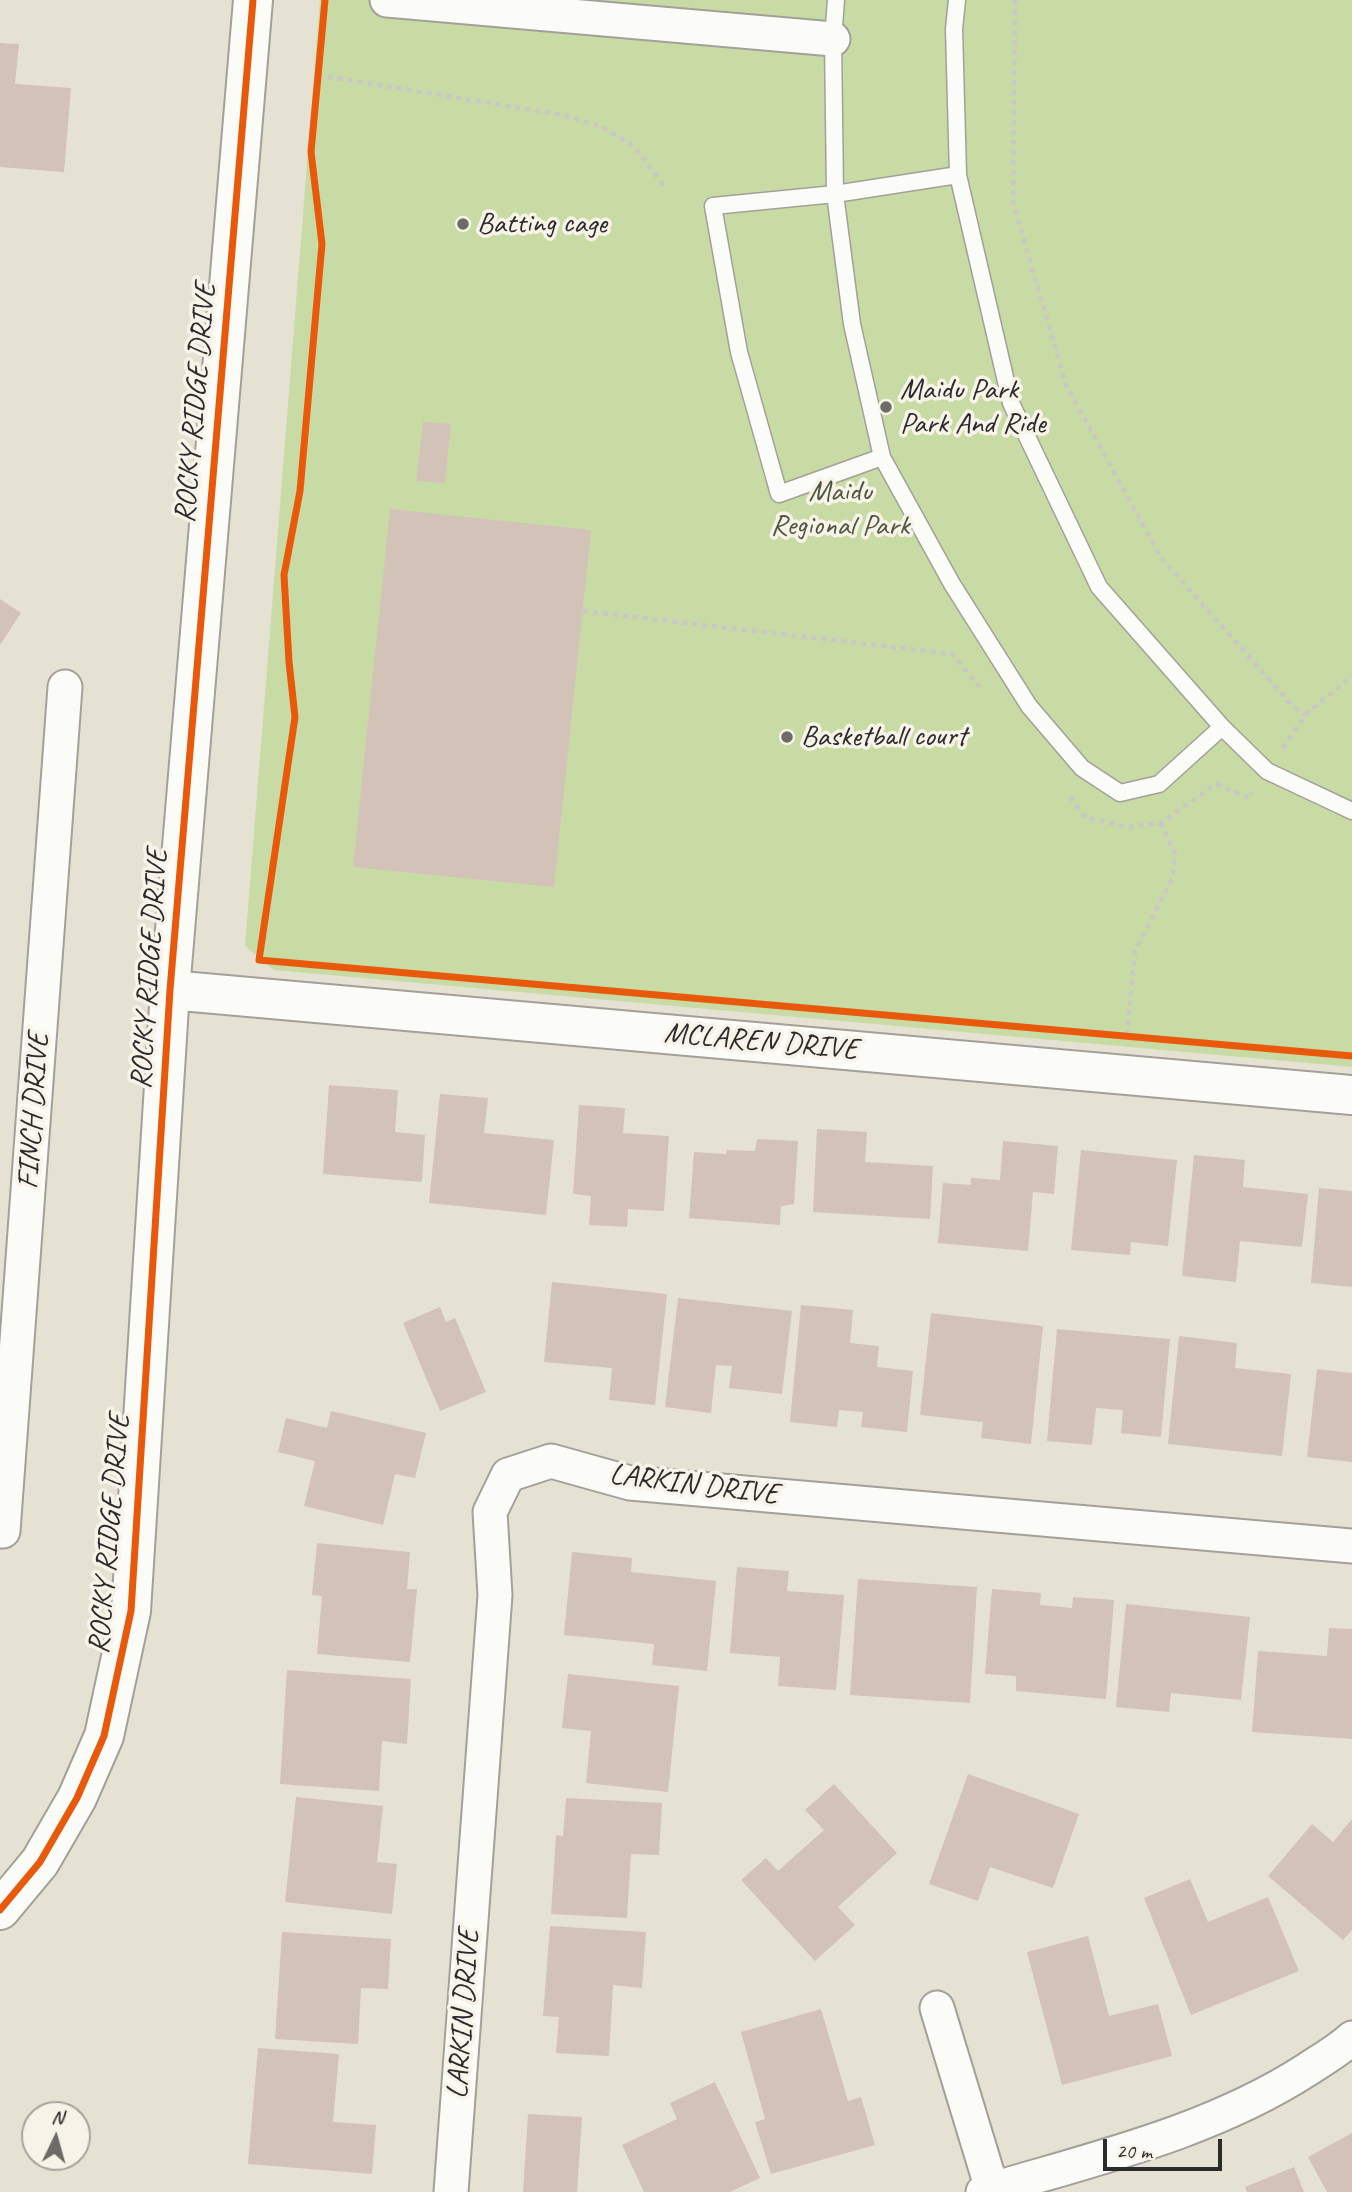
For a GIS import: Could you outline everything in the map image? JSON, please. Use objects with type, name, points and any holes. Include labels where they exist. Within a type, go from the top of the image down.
[{"type":"main road","name":"ROCKY RIDGE DRIVE","points":[[0,1910],[40,1862],[78,1798],[104,1736],[131,1611],[170,990],[253,0]]},
{"type":"main road","name":"MCLAREN DRIVE","points":[[170,990],[1352,1095]]},
{"type":"street","points":[[387,0],[833,39]]},
{"type":"street","name":"FINCH DRIVE","points":[[0,1531],[3,1531],[65,687]]},
{"type":"street","name":"LARKIN DRIVE","points":[[451,2192],[495,1595],[490,1512],[508,1475],[551,1461],[630,1483],[1352,1546]]},
{"type":"street","points":[[937,2008],[988,2191],[1156,2139],[1222,2115],[1287,2082],[1352,2038]]},
{"type":"lane","points":[[836,0],[833,39],[835,194],[852,324],[882,457],[952,584],[1029,706],[1082,768],[1119,793],[1159,784],[1222,727]]},
{"type":"lane","points":[[957,0],[954,29],[958,175],[1011,403],[1099,587],[1222,727],[1267,771],[1352,811]]},
{"type":"lane","points":[[882,457],[779,494],[737,339],[713,206],[835,194],[958,175]]},
{"type":"path","points":[[1015,0],[1013,202],[1066,385],[1161,558],[1294,706],[1305,715],[1352,676]]},
{"type":"path","points":[[318,75],[563,115],[600,126],[634,146],[665,187]]},
{"type":"path","points":[[583,611],[952,653],[986,694]]},
{"type":"path","points":[[1070,796],[1085,817],[1127,827],[1161,824],[1175,854],[1172,879],[1135,951],[1127,1036]]},
{"type":"green space","name":"Maidu Regional Park","points":[[320,0],[1352,0],[1352,1067],[274,970],[245,946]]},
{"type":"building","points":[[0,43],[19,44],[15,84],[71,88],[64,172],[0,167]]},
{"type":"building","points":[[423,422],[451,424],[445,483],[416,481]]},
{"type":"building","points":[[390,509],[591,530],[554,887],[353,867]]},
{"type":"building","points":[[0,599],[21,613],[0,645]]},
{"type":"building","points":[[329,1085],[398,1090],[395,1132],[425,1135],[422,1182],[323,1174]]},
{"type":"building","points":[[440,1094],[488,1098],[484,1133],[554,1140],[546,1215],[429,1203]]},
{"type":"building","points":[[579,1105],[625,1108],[623,1133],[669,1136],[664,1211],[628,1209],[627,1227],[589,1225],[591,1196],[573,1194]]},
{"type":"building","points":[[817,1129],[867,1132],[865,1162],[933,1166],[930,1219],[813,1212]]},
{"type":"building","points":[[757,1139],[798,1141],[794,1204],[781,1206],[780,1225],[689,1218],[694,1152],[726,1154],[727,1150],[755,1151]]},
{"type":"building","points":[[1003,1141],[1058,1146],[1054,1194],[1033,1192],[1028,1251],[938,1243],[943,1183],[971,1185],[971,1178],[1000,1180]]},
{"type":"building","points":[[1081,1150],[1177,1160],[1168,1246],[1131,1242],[1130,1255],[1071,1250]]},
{"type":"building","points":[[1194,1155],[1245,1160],[1243,1187],[1308,1194],[1302,1247],[1240,1241],[1236,1282],[1182,1276]]},
{"type":"building","points":[[1319,1188],[1352,1191],[1352,1287],[1311,1283]]},
{"type":"building","points":[[552,1282],[667,1294],[655,1405],[609,1400],[612,1368],[544,1362]]},
{"type":"building","points":[[678,1298],[792,1311],[782,1394],[729,1388],[732,1366],[716,1365],[711,1413],[665,1407]]},
{"type":"building","points":[[801,1305],[853,1310],[850,1343],[879,1346],[877,1367],[913,1371],[907,1432],[861,1427],[863,1412],[839,1410],[837,1427],[790,1422]]},
{"type":"building","points":[[440,1307],[446,1322],[455,1318],[486,1392],[440,1411],[403,1323]]},
{"type":"building","points":[[931,1313],[1043,1326],[1031,1444],[981,1438],[983,1422],[920,1415]]},
{"type":"building","points":[[1057,1329],[1170,1339],[1161,1437],[1121,1433],[1123,1410],[1096,1408],[1092,1445],[1047,1441]]},
{"type":"building","points":[[1179,1336],[1237,1343],[1235,1368],[1291,1374],[1282,1456],[1168,1444]]},
{"type":"building","points":[[1317,1369],[1352,1373],[1352,1462],[1307,1457]]},
{"type":"building","points":[[331,1411],[426,1433],[415,1478],[395,1474],[383,1525],[304,1506],[315,1461],[278,1452],[286,1418],[327,1428]]},
{"type":"building","points":[[317,1543],[410,1552],[407,1589],[417,1589],[410,1662],[317,1654],[322,1596],[312,1595]]},
{"type":"building","points":[[572,1552],[632,1558],[631,1572],[716,1581],[707,1671],[652,1665],[654,1644],[564,1635]]},
{"type":"building","points":[[737,1567],[789,1571],[787,1591],[844,1595],[836,1690],[778,1686],[780,1657],[730,1653]]},
{"type":"building","points":[[858,1579],[977,1587],[970,1703],[850,1695]]},
{"type":"building","points":[[992,1589],[1041,1593],[1040,1605],[1072,1608],[1073,1597],[1114,1600],[1106,1699],[1016,1691],[1016,1676],[985,1674]]},
{"type":"building","points":[[1126,1604],[1250,1617],[1241,1700],[1171,1693],[1169,1712],[1116,1707]]},
{"type":"building","points":[[1329,1628],[1352,1629],[1352,1739],[1252,1732],[1258,1651],[1327,1656]]},
{"type":"building","points":[[287,1670],[411,1679],[407,1744],[382,1741],[379,1791],[280,1784]]},
{"type":"building","points":[[568,1674],[679,1686],[668,1792],[586,1783],[591,1731],[562,1728]]},
{"type":"building","points":[[968,1774],[1079,1814],[1053,1888],[990,1867],[978,1901],[929,1884]]},
{"type":"building","points":[[834,1784],[897,1853],[838,1907],[855,1925],[815,1961],[741,1880],[766,1858],[778,1871],[824,1830],[805,1810]]},
{"type":"building","points":[[296,1797],[383,1806],[377,1862],[397,1864],[392,1914],[285,1902]]},
{"type":"building","points":[[566,1798],[662,1803],[659,1855],[631,1854],[627,1918],[551,1914],[556,1835],[563,1836]]},
{"type":"building","points":[[1352,1819],[1352,1930],[1343,1940],[1268,1876],[1312,1824],[1333,1842]]},
{"type":"building","points":[[1190,1879],[1208,1922],[1268,1897],[1299,1971],[1191,2015],[1144,1898]]},
{"type":"building","points":[[550,1926],[646,1932],[642,1988],[613,1985],[609,2056],[556,2053],[559,2017],[543,2016]]},
{"type":"building","points":[[282,1932],[391,1939],[388,1989],[361,1988],[358,2044],[275,2039]]},
{"type":"building","points":[[1088,1936],[1109,2016],[1158,2004],[1172,2056],[1062,2085],[1027,1952]]},
{"type":"building","points":[[821,2009],[848,2101],[861,2097],[875,2145],[771,2174],[755,2122],[765,2119],[741,2032]]},
{"type":"building","points":[[258,2048],[339,2054],[333,2122],[376,2125],[372,2174],[248,2164]]},
{"type":"building","points":[[715,2082],[760,2178],[730,2192],[644,2192],[622,2145],[677,2119],[670,2103]]},
{"type":"building","points":[[528,2114],[582,2117],[577,2192],[523,2192]]},
{"type":"building","points":[[1352,2133],[1352,2192],[1327,2192],[1308,2157]]},
{"type":"building","points":[[1294,2167],[1304,2192],[1247,2192],[1245,2187]]},
{"type":"cycle path","points":[[0,1910],[40,1862],[77,1798],[104,1736],[131,1611],[170,990],[253,0]]},
{"type":"cycle path","points":[[325,0],[311,152],[322,244],[300,491],[284,575],[295,717],[259,960],[1352,1056]]},
{"type":"place","name":"Batting cage","points":[[463,224]]},
{"type":"place","name":"Maidu Park Park And Ride","points":[[886,407]]},
{"type":"place","name":"Basketball court","points":[[787,737]]}]
